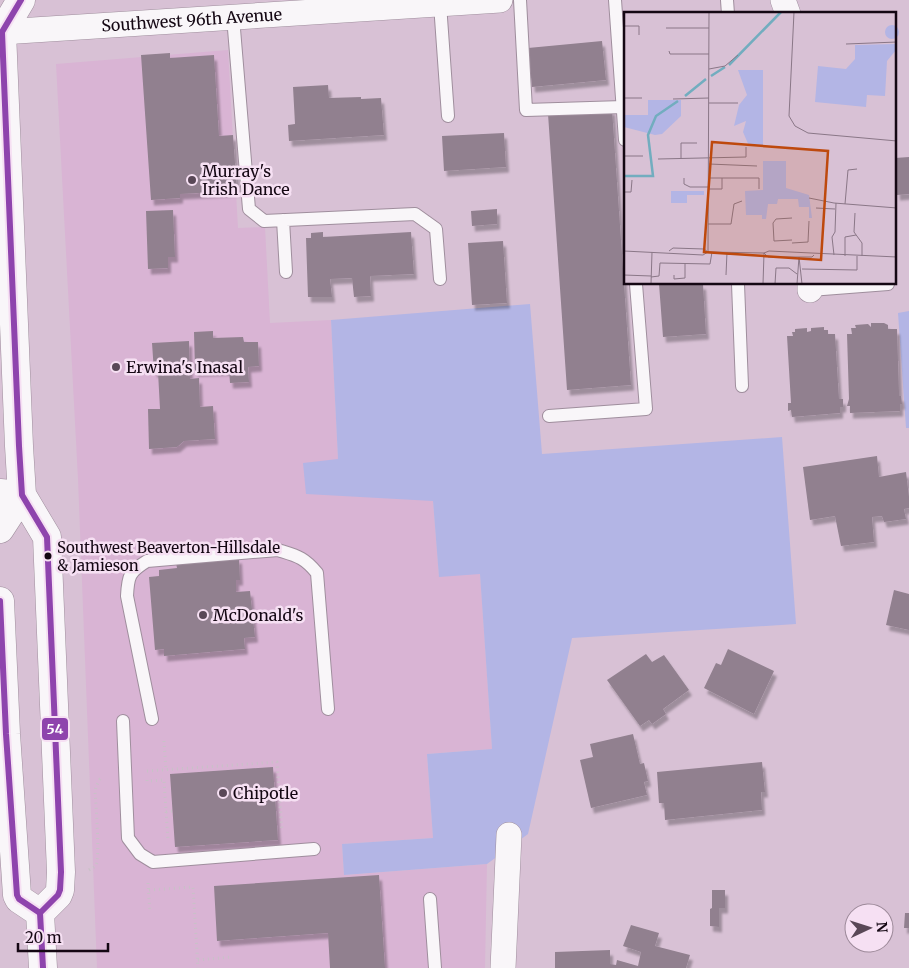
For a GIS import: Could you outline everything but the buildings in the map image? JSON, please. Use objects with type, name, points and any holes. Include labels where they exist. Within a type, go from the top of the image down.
[{"type":"main road","points":[[0,529],[11,494],[1,31],[21,0]]},
{"type":"main road","points":[[11,494],[47,537],[61,872],[58,895],[40,913],[43,968]]},
{"type":"main road","points":[[0,601],[6,734],[3,791],[16,895],[40,913]]},
{"type":"street","name":"Southwest 96th Avenue","points":[[1,31],[500,0]]},
{"type":"street","points":[[783,0],[787,12]]},
{"type":"street","points":[[503,968],[510,835]]},
{"type":"lane","points":[[520,0],[526,110],[623,106]]},
{"type":"lane","points":[[615,0],[624,123]]},
{"type":"lane","points":[[440,4],[448,116]]},
{"type":"lane","points":[[233,17],[249,209],[264,221],[415,214],[436,229],[440,279]]},
{"type":"lane","points":[[283,220],[286,272]]},
{"type":"lane","points":[[549,416],[646,409],[636,285]]},
{"type":"lane","points":[[738,285],[742,386]]},
{"type":"lane","points":[[810,287],[862,285]]},
{"type":"lane","points":[[152,719],[128,596],[128,581],[134,569],[147,561],[278,550],[298,556],[317,573],[328,709]]},
{"type":"lane","points":[[123,721],[128,838],[140,854],[153,862],[314,849]]},
{"type":"lane","points":[[430,899],[435,968]]},
{"type":"path","points":[[164,741],[166,770]]},
{"type":"path","points":[[141,771],[277,762],[282,835]]},
{"type":"path","points":[[147,771],[148,782],[164,780],[168,847]]},
{"type":"path","points":[[85,870],[93,868],[97,861],[95,792],[100,779],[108,777]]},
{"type":"path","points":[[166,812],[172,811]]},
{"type":"path","points":[[150,912],[148,890],[193,887],[198,968]]},
{"type":"path","points":[[198,960],[231,957]]},
{"type":"shaded area","points":[[228,50],[238,228],[265,227],[270,323],[331,320],[338,459],[433,501],[439,576],[480,573],[492,749],[427,754],[433,838],[342,844],[344,875],[487,864],[485,968],[97,968],[78,479],[56,64]]},
{"type":"shaded area","points":[[530,304],[542,454],[782,437],[796,624],[572,638],[528,834],[487,864],[344,875],[342,844],[433,838],[427,754],[492,749],[480,574],[439,577],[433,501],[306,494],[303,463],[338,459],[331,320]]},
{"type":"shaded area","points":[[909,311],[909,428],[906,428],[898,313]]},
{"type":"transit line","name":"54","points":[[21,0],[2,32],[19,446],[22,495],[47,537],[61,872],[58,895],[40,913],[43,968]]},
{"type":"transit line","name":"54","points":[[0,601],[6,734],[17,895],[19,899],[40,913]]},
{"type":"place","name":"Murray's Irish Dance","points":[[192,180]]},
{"type":"place","name":"Erwina's Inasal","points":[[116,367]]},
{"type":"place","name":"Southwest Beaverton-Hillsdale & Jamieson","points":[[48,556]]},
{"type":"place","name":"McDonald's","points":[[203,615]]},
{"type":"place","name":"Chipotle","points":[[223,793]]}]
